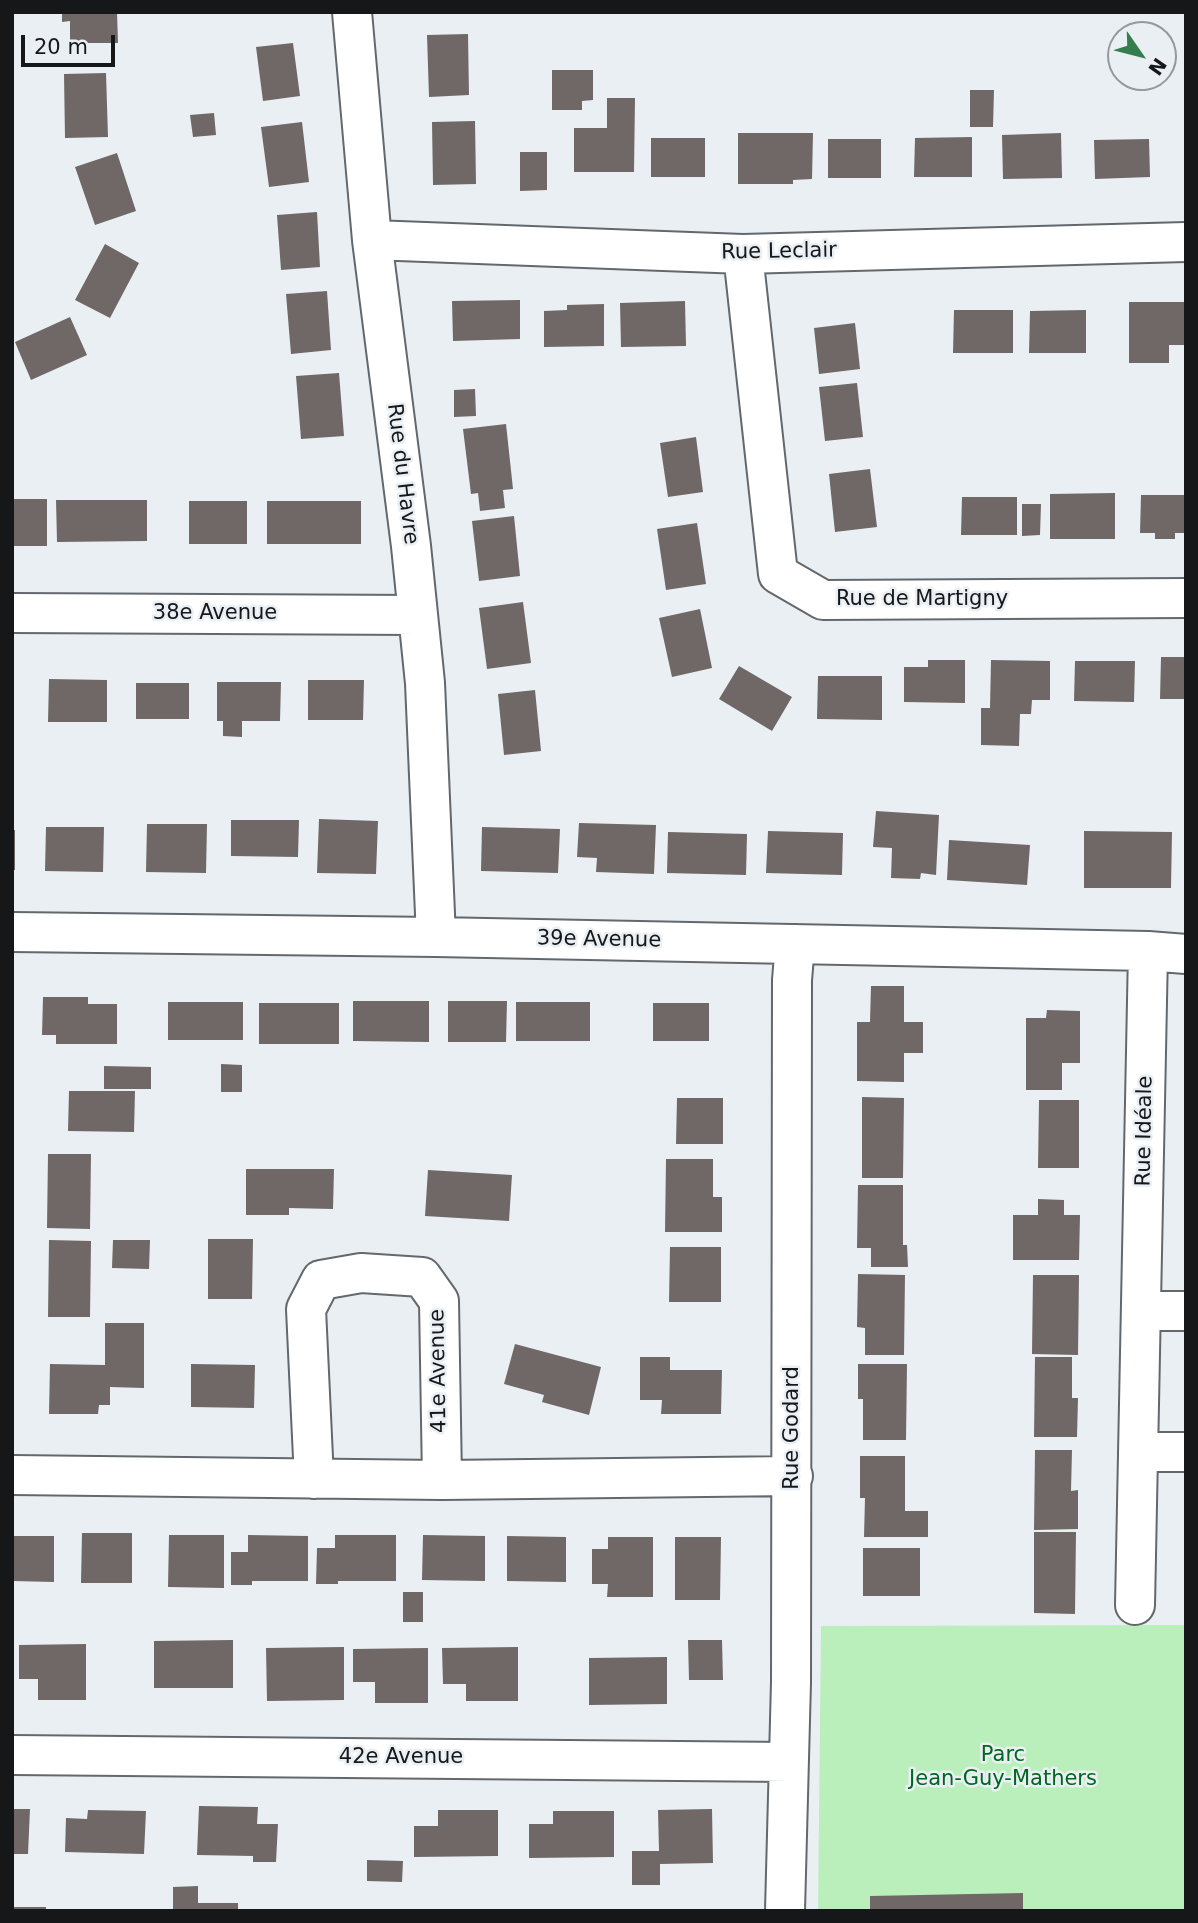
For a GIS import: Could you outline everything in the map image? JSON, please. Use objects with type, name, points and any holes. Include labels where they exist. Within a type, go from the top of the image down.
[{"type":"street","name":"Rue du Havre","points":[[352,12],[372,240],[411,546],[425,683],[436,937]]},
{"type":"street","name":"Rue Leclair","points":[[372,240],[743,254],[1186,242]]},
{"type":"street","name":"Rue de Martigny","points":[[743,254],[778,574],[823,600],[1186,598]]},
{"type":"street","name":"38e Avenue","points":[[12,613],[418,615]]},
{"type":"street","name":"39e Avenue","points":[[12,932],[436,937],[1148,951],[1186,954]]},
{"type":"street","name":"Rue Godard","points":[[785,1911],[793,1476],[792,980],[795,944]]},
{"type":"street","name":"Rue Idéale","points":[[1135,1605],[1148,951]]},
{"type":"street","name":"41e Avenue","points":[[314,1479],[306,1309],[321,1280],[360,1273],[422,1277],[439,1301],[442,1480]]},
{"type":"street","points":[[1141,1311],[1186,1311]]},
{"type":"street","points":[[1138,1451],[1186,1452]]},
{"type":"street","points":[[12,1475],[442,1480],[793,1476]]},
{"type":"street","name":"42e Avenue","points":[[12,1755],[789,1762]]},
{"type":"green space","name":"Parc Jean-Guy-Mathers","points":[[1186,1625],[1186,1911],[818,1911],[821,1626]]},
{"type":"building","points":[[62,12],[117,12],[118,43],[70,43],[70,21],[62,22]]},
{"type":"building","points":[[468,34],[469,95],[429,97],[427,35]]},
{"type":"building","points":[[293,43],[300,96],[263,101],[256,47]]},
{"type":"building","points":[[552,70],[593,70],[593,100],[582,101],[582,110],[552,110]]},
{"type":"building","points":[[106,73],[108,137],[65,138],[64,74]]},
{"type":"building","points":[[970,90],[994,90],[993,127],[970,127]]},
{"type":"building","points":[[607,98],[635,98],[634,172],[574,172],[574,128],[607,128]]},
{"type":"building","points":[[214,113],[216,135],[193,137],[190,115]]},
{"type":"building","points":[[475,121],[476,184],[433,185],[432,122]]},
{"type":"building","points":[[302,122],[309,182],[269,187],[261,127]]},
{"type":"building","points":[[738,133],[813,133],[812,179],[793,180],[793,184],[738,184]]},
{"type":"building","points":[[1061,133],[1062,178],[1003,179],[1002,135]]},
{"type":"building","points":[[972,137],[972,177],[914,177],[915,138]]},
{"type":"building","points":[[651,138],[705,138],[705,177],[651,177]]},
{"type":"building","points":[[828,139],[881,139],[881,178],[828,178]]},
{"type":"building","points":[[1149,139],[1150,177],[1095,179],[1094,140]]},
{"type":"building","points":[[520,152],[547,152],[547,190],[520,191]]},
{"type":"building","points":[[117,153],[136,211],[95,225],[75,167]]},
{"type":"building","points":[[317,212],[320,267],[281,270],[277,215]]},
{"type":"building","points":[[105,244],[139,263],[110,318],[75,300]]},
{"type":"building","points":[[327,291],[331,350],[291,354],[286,294]]},
{"type":"building","points":[[520,300],[520,339],[453,341],[452,301]]},
{"type":"building","points":[[685,301],[686,346],[621,347],[620,303]]},
{"type":"building","points":[[1129,302],[1186,302],[1186,345],[1169,345],[1169,363],[1129,363]]},
{"type":"building","points":[[604,304],[604,346],[544,347],[544,311],[567,310],[567,305]]},
{"type":"building","points":[[954,310],[1013,310],[1013,353],[953,353]]},
{"type":"building","points":[[1086,310],[1086,353],[1029,353],[1030,311]]},
{"type":"building","points":[[70,317],[87,355],[31,380],[15,342]]},
{"type":"building","points":[[855,323],[860,369],[819,374],[814,328]]},
{"type":"building","points":[[339,373],[344,436],[301,439],[296,376]]},
{"type":"building","points":[[857,383],[863,437],[825,441],[819,387]]},
{"type":"building","points":[[475,389],[476,416],[454,417],[454,390]]},
{"type":"building","points":[[506,424],[513,489],[503,490],[505,508],[480,511],[478,493],[471,494],[463,429]]},
{"type":"building","points":[[696,437],[703,492],[668,497],[660,443]]},
{"type":"building","points":[[870,469],[877,527],[835,532],[829,474]]},
{"type":"building","points":[[1115,493],[1115,539],[1050,539],[1050,494]]},
{"type":"building","points":[[1141,495],[1186,495],[1186,533],[1175,533],[1175,539],[1155,539],[1155,533],[1140,533]]},
{"type":"building","points":[[962,497],[1017,497],[1017,535],[961,535]]},
{"type":"building","points":[[12,499],[47,499],[47,546],[12,546]]},
{"type":"building","points":[[56,500],[147,500],[147,541],[57,542]]},
{"type":"building","points":[[189,501],[247,501],[247,544],[189,544]]},
{"type":"building","points":[[267,501],[361,501],[361,544],[267,544]]},
{"type":"building","points":[[1022,504],[1041,504],[1040,535],[1022,536]]},
{"type":"building","points":[[514,516],[520,576],[479,581],[472,521]]},
{"type":"building","points":[[697,523],[706,584],[666,590],[657,529]]},
{"type":"building","points":[[523,602],[531,663],[487,669],[479,608]]},
{"type":"building","points":[[700,609],[712,668],[672,677],[659,618]]},
{"type":"building","points":[[1161,657],[1186,657],[1186,699],[1160,699]]},
{"type":"building","points":[[928,660],[965,660],[965,703],[904,702],[904,667],[928,667]]},
{"type":"building","points":[[991,660],[1050,661],[1050,700],[1032,700],[1031,714],[1020,714],[1019,746],[981,745],[981,708],[990,708]]},
{"type":"building","points":[[1075,661],[1135,661],[1134,702],[1074,701]]},
{"type":"building","points":[[739,666],[792,697],[772,731],[719,699]]},
{"type":"building","points":[[818,676],[882,676],[882,720],[817,719]]},
{"type":"building","points":[[49,679],[107,680],[107,722],[48,722]]},
{"type":"building","points":[[308,680],[364,680],[363,720],[308,720]]},
{"type":"building","points":[[217,682],[281,682],[280,721],[242,721],[242,737],[223,736],[223,721],[217,721]]},
{"type":"building","points":[[136,683],[189,683],[189,719],[136,719]]},
{"type":"building","points":[[535,690],[541,751],[504,755],[498,694]]},
{"type":"building","points":[[876,811],[939,815],[936,875],[921,873],[920,879],[891,878],[892,848],[873,847]]},
{"type":"building","points":[[319,819],[378,821],[376,874],[317,873]]},
{"type":"building","points":[[231,820],[299,820],[298,857],[231,856]]},
{"type":"building","points":[[579,823],[656,825],[654,874],[596,872],[597,858],[577,857]]},
{"type":"building","points":[[147,824],[207,824],[206,873],[146,872]]},
{"type":"building","points":[[46,827],[104,827],[103,872],[45,871]]},
{"type":"building","points":[[482,827],[560,829],[558,873],[481,871]]},
{"type":"building","points":[[12,830],[15,830],[15,870],[12,870]]},
{"type":"building","points":[[768,831],[843,833],[842,875],[766,873]]},
{"type":"building","points":[[1084,831],[1172,832],[1171,888],[1084,888]]},
{"type":"building","points":[[668,832],[747,834],[746,875],[667,873]]},
{"type":"building","points":[[949,840],[1030,845],[1027,885],[947,880]]},
{"type":"building","points":[[871,986],[904,986],[904,1022],[923,1022],[923,1053],[904,1053],[904,1082],[857,1081],[857,1022],[870,1022]]},
{"type":"building","points":[[43,997],[88,997],[88,1004],[117,1004],[117,1044],[56,1044],[56,1035],[42,1035]]},
{"type":"building","points":[[353,1001],[429,1001],[429,1042],[353,1041]]},
{"type":"building","points":[[448,1001],[507,1001],[506,1042],[448,1042]]},
{"type":"building","points":[[168,1002],[243,1002],[243,1040],[168,1040]]},
{"type":"building","points":[[516,1002],[590,1002],[590,1041],[516,1041]]},
{"type":"building","points":[[259,1003],[339,1003],[339,1044],[259,1044]]},
{"type":"building","points":[[653,1003],[709,1003],[709,1041],[653,1041]]},
{"type":"building","points":[[1047,1010],[1080,1011],[1080,1063],[1062,1063],[1062,1090],[1026,1090],[1026,1018],[1046,1018]]},
{"type":"building","points":[[221,1064],[242,1065],[242,1092],[221,1092]]},
{"type":"building","points":[[104,1066],[151,1067],[151,1089],[104,1089]]},
{"type":"building","points":[[69,1091],[135,1091],[134,1132],[68,1131]]},
{"type":"building","points":[[862,1097],[904,1098],[903,1178],[862,1178]]},
{"type":"building","points":[[677,1098],[723,1098],[723,1144],[676,1144]]},
{"type":"building","points":[[1039,1100],[1079,1100],[1079,1168],[1038,1168]]},
{"type":"building","points":[[48,1154],[91,1154],[90,1229],[47,1228]]},
{"type":"building","points":[[666,1159],[713,1159],[713,1197],[722,1197],[722,1232],[665,1232]]},
{"type":"building","points":[[246,1169],[334,1169],[333,1209],[289,1208],[289,1215],[246,1215]]},
{"type":"building","points":[[428,1170],[512,1175],[509,1221],[425,1216]]},
{"type":"building","points":[[858,1185],[903,1185],[903,1245],[907,1245],[908,1267],[871,1267],[871,1248],[857,1248]]},
{"type":"building","points":[[1038,1199],[1064,1200],[1064,1215],[1080,1215],[1079,1260],[1013,1260],[1013,1215],[1038,1215]]},
{"type":"building","points":[[208,1239],[253,1239],[252,1299],[208,1299]]},
{"type":"building","points":[[49,1240],[91,1241],[90,1317],[48,1317]]},
{"type":"building","points":[[113,1240],[150,1240],[149,1269],[112,1268]]},
{"type":"building","points":[[670,1247],[721,1247],[721,1302],[669,1302]]},
{"type":"building","points":[[858,1274],[905,1275],[904,1355],[865,1355],[865,1328],[857,1327]]},
{"type":"building","points":[[1033,1275],[1079,1275],[1078,1355],[1032,1354]]},
{"type":"building","points":[[105,1323],[144,1323],[144,1388],[110,1387],[110,1405],[99,1405],[98,1414],[49,1414],[50,1364],[105,1365]]},
{"type":"building","points":[[515,1344],[601,1367],[589,1415],[542,1402],[544,1395],[504,1384]]},
{"type":"building","points":[[640,1357],[670,1357],[670,1370],[722,1370],[721,1414],[661,1414],[662,1400],[640,1400]]},
{"type":"building","points":[[1035,1357],[1072,1357],[1072,1398],[1078,1398],[1077,1437],[1034,1437]]},
{"type":"building","points":[[191,1364],[255,1365],[254,1408],[191,1407]]},
{"type":"building","points":[[858,1364],[907,1364],[906,1440],[863,1440],[863,1399],[858,1399]]},
{"type":"building","points":[[1035,1450],[1072,1450],[1071,1491],[1078,1490],[1078,1529],[1034,1530]]},
{"type":"building","points":[[860,1456],[905,1456],[905,1511],[928,1511],[928,1537],[864,1537],[865,1498],[860,1498]]},
{"type":"building","points":[[1034,1532],[1076,1532],[1075,1614],[1034,1613]]},
{"type":"building","points":[[82,1533],[132,1533],[132,1583],[81,1583]]},
{"type":"building","points":[[169,1535],[224,1535],[224,1588],[168,1587]]},
{"type":"building","points":[[248,1535],[308,1536],[308,1581],[252,1581],[252,1585],[231,1585],[231,1552],[248,1552]]},
{"type":"building","points":[[335,1535],[396,1535],[396,1581],[338,1581],[338,1584],[316,1584],[317,1548],[335,1548]]},
{"type":"building","points":[[423,1535],[485,1536],[485,1581],[422,1580]]},
{"type":"building","points":[[12,1536],[54,1536],[54,1582],[12,1581]]},
{"type":"building","points":[[507,1536],[566,1537],[566,1582],[507,1581]]},
{"type":"building","points":[[608,1537],[653,1537],[653,1597],[607,1597],[608,1584],[592,1584],[592,1549],[608,1549]]},
{"type":"building","points":[[675,1537],[721,1537],[720,1600],[675,1600]]},
{"type":"building","points":[[863,1548],[920,1548],[920,1596],[863,1596]]},
{"type":"building","points":[[403,1592],[423,1592],[423,1622],[403,1622]]},
{"type":"building","points":[[233,1640],[233,1688],[154,1688],[154,1641]]},
{"type":"building","points":[[688,1640],[722,1640],[723,1680],[689,1680]]},
{"type":"building","points":[[86,1644],[86,1700],[38,1700],[38,1679],[19,1679],[19,1645]]},
{"type":"building","points":[[344,1647],[344,1700],[267,1701],[266,1648]]},
{"type":"building","points":[[518,1647],[518,1701],[466,1701],[466,1684],[443,1684],[442,1648]]},
{"type":"building","points":[[428,1648],[428,1703],[375,1703],[375,1682],[353,1682],[353,1649]]},
{"type":"building","points":[[667,1657],[667,1704],[589,1705],[589,1658]]},
{"type":"building","points":[[199,1806],[258,1807],[257,1824],[278,1824],[276,1862],[253,1862],[253,1856],[197,1855]]},
{"type":"building","points":[[12,1809],[30,1809],[28,1854],[12,1854]]},
{"type":"building","points":[[712,1809],[713,1863],[660,1864],[660,1885],[632,1885],[632,1851],[659,1851],[658,1810]]},
{"type":"building","points":[[88,1810],[146,1811],[144,1854],[65,1852],[66,1818],[87,1819]]},
{"type":"building","points":[[438,1810],[498,1810],[498,1856],[414,1857],[414,1826],[438,1826]]},
{"type":"building","points":[[553,1811],[614,1811],[614,1857],[529,1858],[529,1824],[553,1824]]},
{"type":"building","points":[[367,1860],[403,1861],[402,1882],[367,1881]]},
{"type":"building","points":[[198,1886],[198,1903],[238,1903],[238,1911],[173,1911],[173,1887]]},
{"type":"building","points":[[1023,1893],[1023,1911],[870,1911],[870,1896]]},
{"type":"building","points":[[12,1907],[46,1907],[46,1911],[12,1911]]}]
